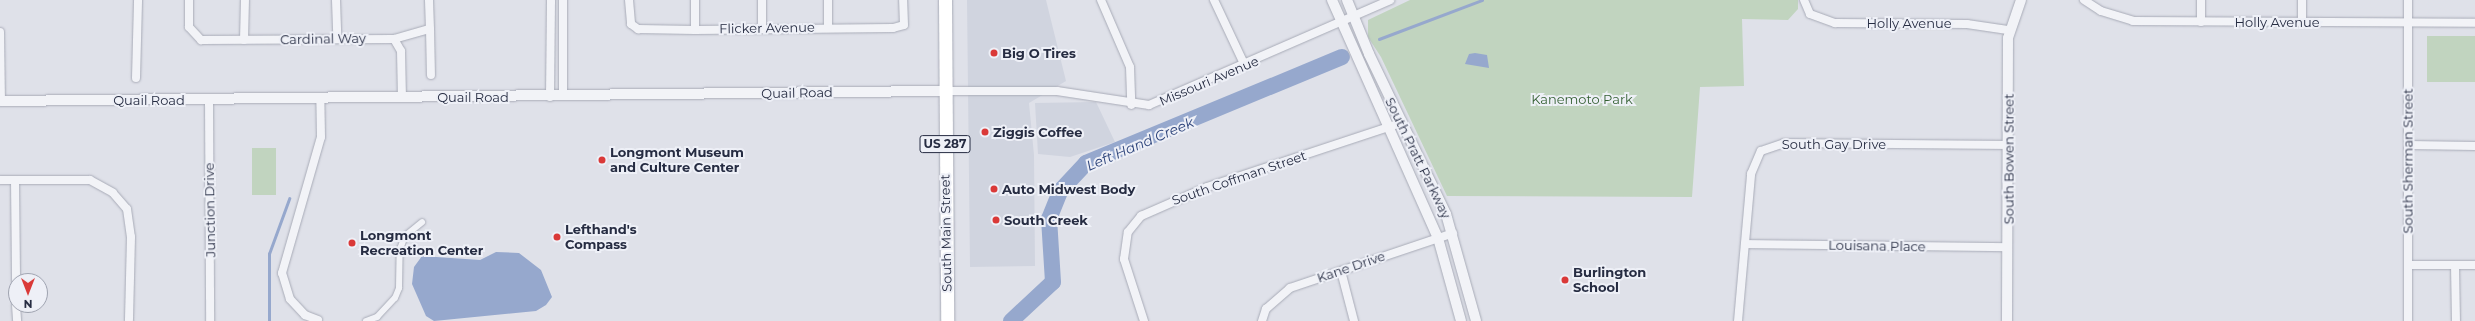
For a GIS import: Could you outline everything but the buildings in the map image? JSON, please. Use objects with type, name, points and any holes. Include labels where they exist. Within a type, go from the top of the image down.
[{"type":"main road","name":"South Main Street","points":[[945,0],[947,321]]},
{"type":"street","points":[[136,78],[138,0]]},
{"type":"street","name":"Cardinal Way","points":[[189,0],[193,35],[208,41],[337,38],[394,39],[430,29]]},
{"type":"street","points":[[244,40],[245,0]]},
{"type":"street","points":[[336,0],[337,38]]},
{"type":"street","points":[[429,0],[431,75]]},
{"type":"street","points":[[550,97],[551,0]]},
{"type":"street","points":[[563,0],[563,96]]},
{"type":"street","name":"Flicker Avenue","points":[[629,0],[631,24],[638,29],[695,30],[904,25],[903,0]]},
{"type":"street","points":[[695,0],[695,30]]},
{"type":"street","points":[[762,0],[762,28]]},
{"type":"street","points":[[828,0],[828,27]]},
{"type":"street","points":[[1101,0],[1130,67],[1130,104]]},
{"type":"street","points":[[1214,0],[1245,66]]},
{"type":"street","name":"South Pratt Parkway","points":[[1332,0],[1438,238],[1461,321]]},
{"type":"street","name":"South Pratt Parkway","points":[[1347,0],[1401,123],[1453,233],[1476,321]]},
{"type":"street","name":"Missouri Avenue","points":[[945,91],[1057,91],[1130,104],[1162,103],[1390,0]]},
{"type":"street","name":"Holly Avenue","points":[[1804,0],[1810,14],[1835,23],[1967,24],[2008,30]]},
{"type":"street","name":"South Bowen Street","points":[[2007,321],[2008,30],[2021,0]]},
{"type":"street","name":"Holly Avenue","points":[[2084,0],[2117,18],[2201,22],[2475,23]]},
{"type":"street","points":[[2201,0],[2201,22]]},
{"type":"street","points":[[2302,0],[2302,22]]},
{"type":"street","name":"South Sherman Street","points":[[2408,0],[2408,321]]},
{"type":"street","points":[[0,32],[1,101]]},
{"type":"street","points":[[394,39],[401,51],[402,98]]},
{"type":"street","name":"Quail Road","points":[[1,101],[550,97],[945,91]]},
{"type":"street","points":[[320,98],[321,137],[282,273],[290,299],[305,315],[320,320]]},
{"type":"street","name":"Junction Drive","points":[[209,100],[210,321]]},
{"type":"street","name":"South Coffman Street","points":[[1144,321],[1124,259],[1124,245],[1128,232],[1141,216],[1207,187],[1401,123]]},
{"type":"street","name":"South Gay Drive","points":[[1738,321],[1752,174],[1761,151],[1774,145],[2008,145]]},
{"type":"street","points":[[2409,146],[2475,146]]},
{"type":"street","points":[[0,180],[90,180],[113,193],[127,209],[131,237],[129,321]]},
{"type":"street","points":[[14,180],[16,273]]},
{"type":"street","points":[[366,321],[377,316],[395,298],[399,288],[400,249],[405,236],[422,222]]},
{"type":"street","name":"Kane Drive","points":[[1262,321],[1266,309],[1290,288],[1453,233]]},
{"type":"street","name":"Louisana Place","points":[[1745,244],[2008,247]]},
{"type":"street","points":[[2408,265],[2475,266]]},
{"type":"street","points":[[2455,265],[2456,321]]},
{"type":"street","points":[[1341,271],[1354,321]]},
{"type":"shaded area","points":[[967,0],[1046,0],[1066,81],[1029,103],[1034,155],[1035,266],[970,267]]},
{"type":"shaded area","points":[[1096,102],[1115,142],[1070,157],[1038,154],[1035,103]]},
{"type":"green space","name":"Kanemoto Park","points":[[1410,0],[1798,0],[1798,9],[1788,20],[1742,19],[1744,86],[1700,87],[1692,197],[1447,196],[1381,57],[1368,37],[1368,20]]},
{"type":"green space","points":[[2427,36],[2475,36],[2475,82],[2427,82]]},
{"type":"green space","points":[[252,148],[276,148],[276,195],[252,195]]},
{"type":"water","points":[[1475,53],[1487,55],[1489,68],[1465,64],[1469,54]]},
{"type":"water","points":[[496,252],[519,253],[541,270],[552,297],[546,305],[536,311],[434,321],[426,316],[412,284],[414,267],[422,256],[480,260]]},
{"type":"waterway","points":[[1379,39],[1482,0]]},
{"type":"waterway","name":"Left Hand Creek","points":[[1011,321],[1053,282],[1049,219],[1061,190],[1086,163],[1342,57]]},
{"type":"waterway","points":[[269,321],[269,254],[289,199]]},
{"type":"place","name":"Big O Tires","points":[[994,53]]},
{"type":"place","name":"Ziggis Coffee","points":[[985,132]]},
{"type":"place","name":"Longmont Museum and Culture Center","points":[[602,160]]},
{"type":"place","name":"Auto Midwest Body","points":[[994,189]]},
{"type":"place","name":"South Creek","points":[[996,220]]},
{"type":"place","name":"Lefthand's Compass","points":[[557,237]]},
{"type":"place","name":"Longmont Recreation Center","points":[[352,243]]},
{"type":"place","name":"Burlington School","points":[[1565,280]]}]
